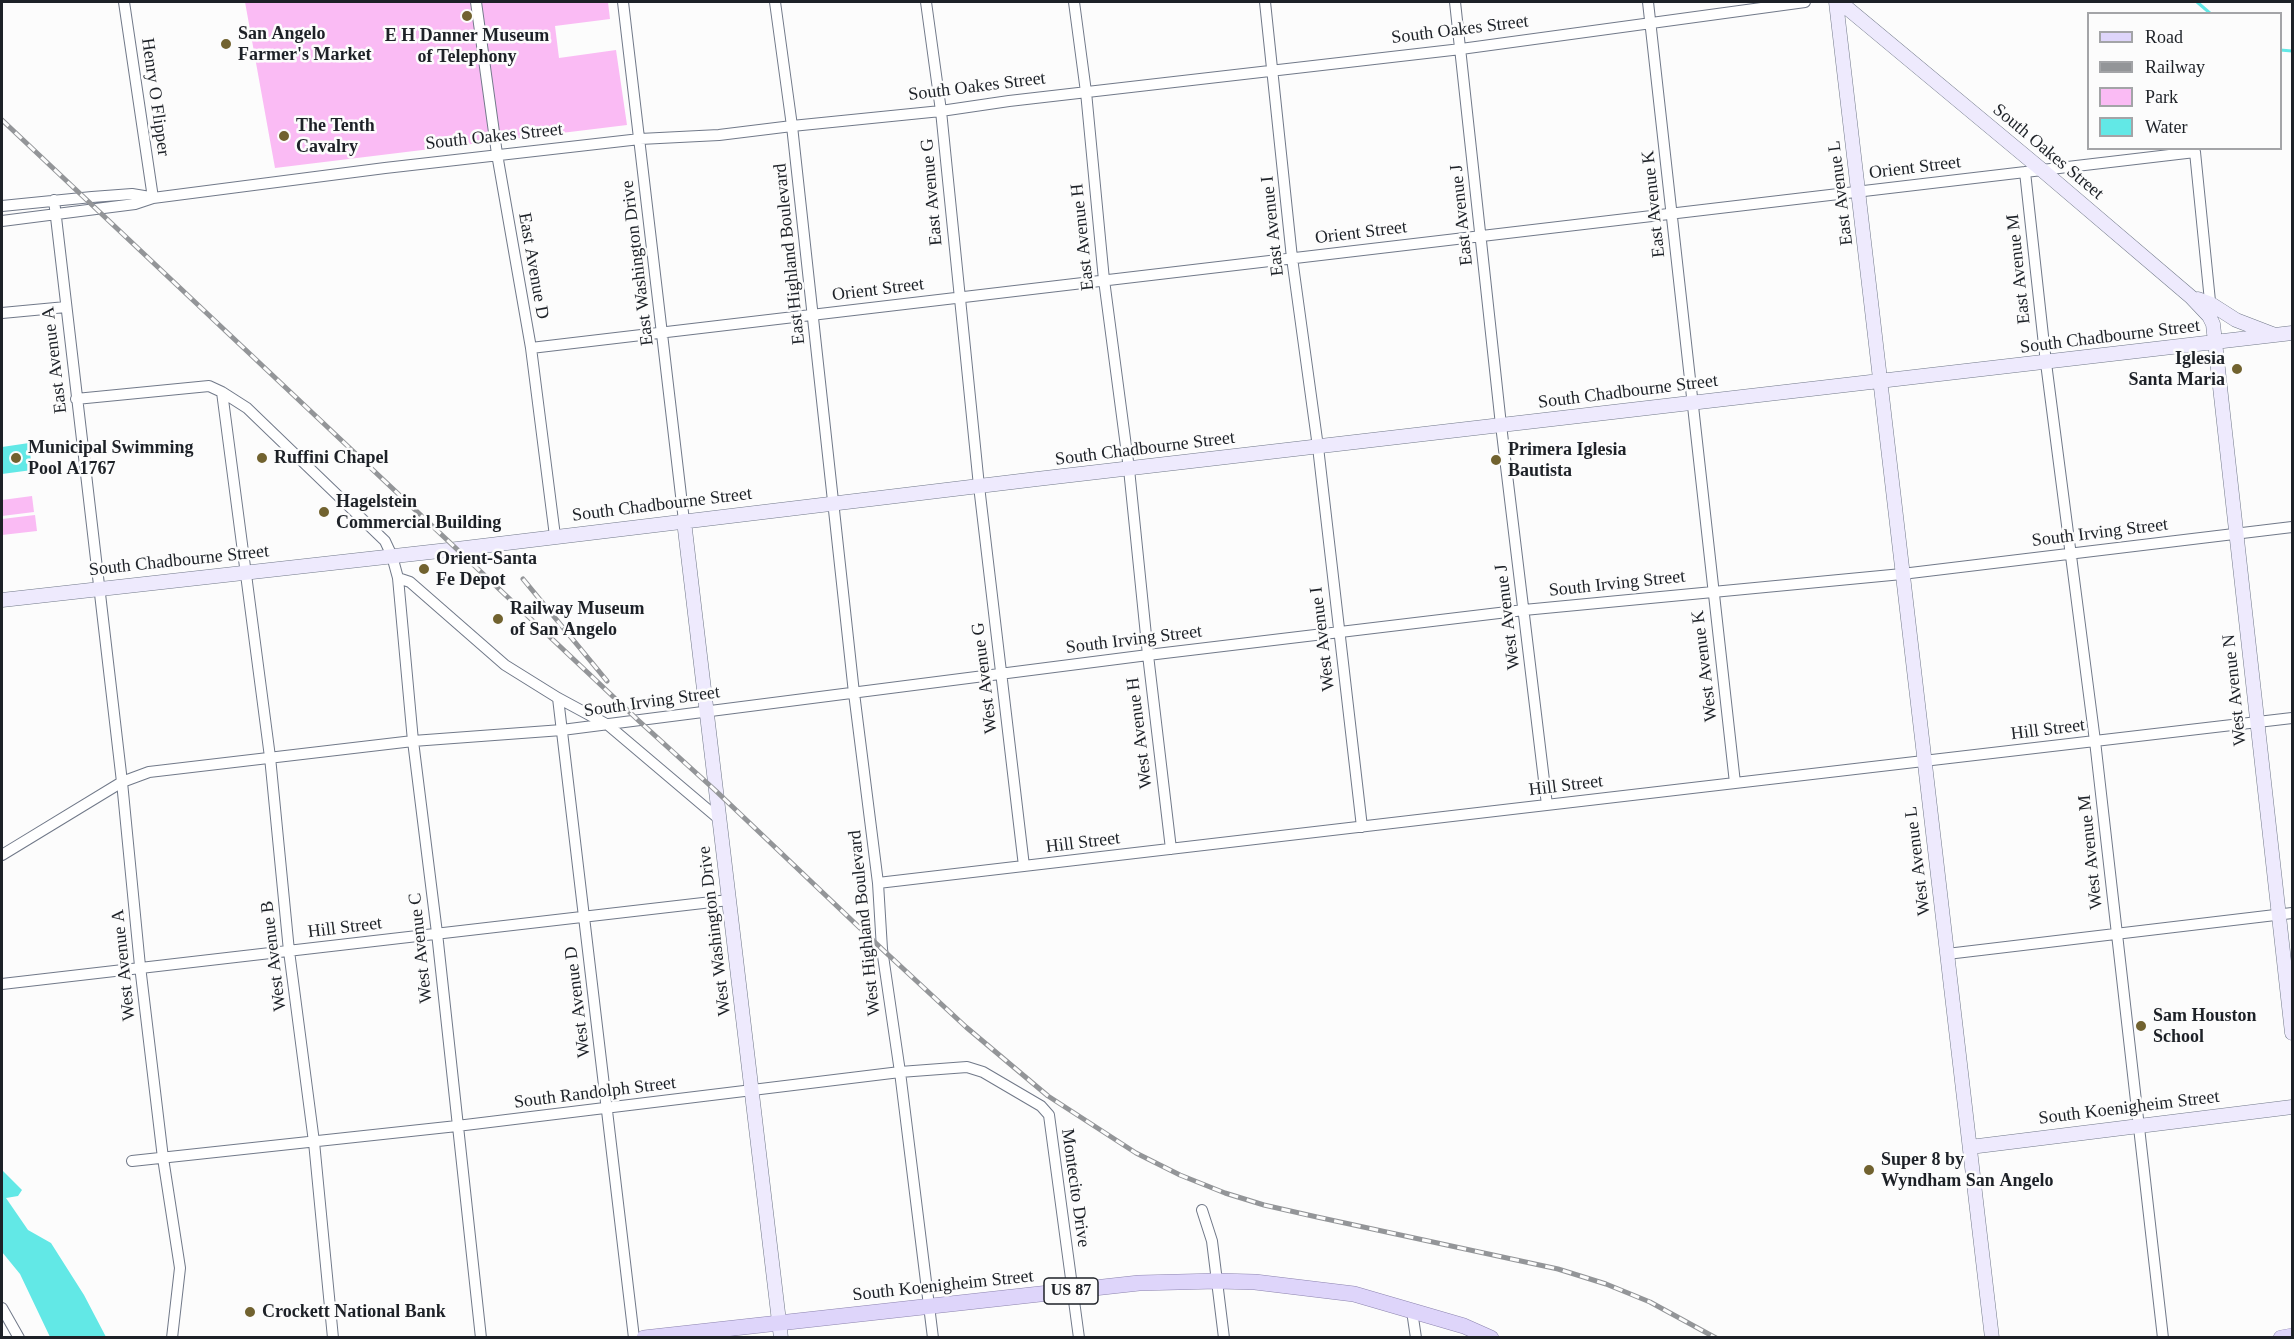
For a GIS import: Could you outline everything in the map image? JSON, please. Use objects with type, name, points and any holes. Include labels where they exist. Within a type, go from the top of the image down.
[{"type":"main road","name":"South Oakes Street","points":[[1838,2],[2042,170],[2187,294],[2209,316],[2213,324]]},
{"type":"main road","name":"East Avenue L","points":[[1838,2],[1879,381]]},
{"type":"main road","points":[[2187,294],[2211,304],[2235,320],[2277,335]]},
{"type":"main road","points":[[2213,324],[2214,343]]},
{"type":"main road","name":"South Chadbourne Street","points":[[2,600],[2292,333]]},
{"type":"main road","name":"West Avenue N","points":[[2214,343],[2257,722],[2286,914],[2292,1033]]},
{"type":"main road","name":"West Avenue L","points":[[1879,381],[1992,1338]]},
{"type":"main road","name":"West Washington Drive","points":[[684,521],[780,1330]]},
{"type":"main road","name":"South Koenigheim Street","points":[[1970,1147],[2292,1107]]},
{"type":"main road","name":"South Koenigheim Street","points":[[644,1338],[780,1330],[930,1307],[1139,1283],[1217,1281],[1255,1282],[1354,1294],[1464,1326],[1491,1338]]},
{"type":"main road","points":[[2281,1338],[2292,1335]]},
{"type":"street","name":"Henry O Flipper","points":[[124,2],[153,198]]},
{"type":"street","name":"East Avenue D","points":[[476,2],[497,154],[531,348],[555,536]]},
{"type":"street","name":"East Washington Drive","points":[[624,2],[684,521]]},
{"type":"street","name":"East Highland Boulevard","points":[[775,2],[792,126],[835,503]]},
{"type":"street","name":"East Avenue G","points":[[926,2],[941,111],[958,297],[979,486]]},
{"type":"street","name":"East Avenue H","points":[[1074,2],[1086,92],[1104,280],[1129,469]]},
{"type":"street","name":"East Avenue I","points":[[1265,2],[1292,258],[1318,447]]},
{"type":"street","name":"East Avenue J","points":[[1455,2],[1501,425]]},
{"type":"street","name":"East Avenue K","points":[[1648,2],[1694,403]]},
{"type":"street","name":"South Oakes Street","points":[[2,221],[135,204],[153,198],[497,154],[640,139],[719,135],[941,111],[1461,49],[1804,2]]},
{"type":"street","name":"Orient Street","points":[[531,348],[2195,152],[2211,304]]},
{"type":"street","name":"East Avenue M","points":[[2025,172],[2046,363]]},
{"type":"street","name":"South Oakes Street","points":[[2,206],[132,194],[153,198]]},
{"type":"street","name":"East Avenue A","points":[[54,200],[99,588]]},
{"type":"street","points":[[2211,304],[2213,324]]},
{"type":"street","points":[[2,313],[66,307]]},
{"type":"street","name":"West Avenue M","points":[[2046,363],[2095,741],[2163,1338]]},
{"type":"street","points":[[76,399],[184,387],[209,386],[222,392]]},
{"type":"street","name":"West Avenue C","points":[[222,392],[247,408],[385,541],[392,556],[398,578],[413,741],[437,933],[481,1338]]},
{"type":"street","name":"West Avenue B","points":[[222,392],[270,757],[289,951],[314,1142],[333,1338]]},
{"type":"street","name":"West Avenue K","points":[[1694,403],[1735,783]]},
{"type":"street","name":"West Avenue J","points":[[1501,425],[1546,805]]},
{"type":"street","name":"West Avenue I","points":[[1318,447],[1362,827]]},
{"type":"street","name":"West Avenue H","points":[[1129,469],[1171,849]]},
{"type":"street","name":"West Avenue G","points":[[979,486],[1024,866]]},
{"type":"street","name":"West Highland Boulevard","points":[[835,503],[854,693],[878,884],[882,949],[900,1072],[933,1338]]},
{"type":"street","name":"South Irving Street","points":[[2,855],[122,783],[149,772],[413,741],[608,725],[1148,655],[1524,610],[1902,574],[2292,527]]},
{"type":"street","points":[[398,578],[410,582],[505,665],[558,698],[608,725],[719,819]]},
{"type":"street","name":"West Avenue A","points":[[99,588],[122,783],[140,966],[163,1158],[180,1268],[172,1338]]},
{"type":"street","name":"West Avenue D","points":[[558,698],[634,1338]]},
{"type":"street","name":"Hill Street","points":[[878,884],[2292,718]]},
{"type":"street","name":"Hill Street","points":[[2,984],[140,966],[729,900]]},
{"type":"street","points":[[1947,954],[2286,914]]},
{"type":"street","name":"South Randolph Street","points":[[132,1161],[752,1092],[900,1072],[967,1067],[983,1072],[1041,1106],[1049,1115]]},
{"type":"street","name":"Montecito Drive","points":[[1049,1115],[1078,1338]]},
{"type":"street","points":[[1202,1210],[1212,1241],[1224,1338]]},
{"type":"street","points":[[2,1308],[19,1338]]},
{"type":"street","points":[[1412,1311],[1416,1338]]},
{"type":"green space","points":[[245,2],[608,2],[610,19],[555,26],[559,58],[616,50],[627,125],[275,168]]},
{"type":"green space","points":[[32,496],[34,512],[2,516],[2,500]]},
{"type":"green space","points":[[35,515],[37,531],[2,535],[2,519]]},
{"type":"water","name":"Municipal Swimming Pool A1767","points":[[29,443],[32,470],[2,474],[2,447]]},
{"type":"water","points":[[2,1170],[22,1190],[18,1196],[6,1198],[28,1230],[51,1243],[84,1295],[106,1337],[50,1337],[20,1274],[2,1252]]},
{"type":"waterway","points":[[2197,2],[2209,12]]},
{"type":"waterway","points":[[2282,50],[2292,51]]},
{"type":"railway","points":[[2,120],[882,949],[966,1027],[1048,1096],[1136,1153],[1180,1175],[1225,1193],[1264,1205],[1558,1269],[1606,1284],[1650,1302],[1716,1338]]},
{"type":"railway","points":[[523,579],[607,681]]},
{"type":"place","name":"E H Danner Museum of Telephony","points":[[467,16]]},
{"type":"place","name":"San Angelo Farmer's Market","points":[[226,44]]},
{"type":"place","name":"The Tenth Cavalry","points":[[284,136]]},
{"type":"place","name":"Iglesia Santa Maria","points":[[2237,369]]},
{"type":"place","name":"Municipal Swimming Pool A1767","points":[[16,458]]},
{"type":"place","name":"Ruffini Chapel","points":[[262,458]]},
{"type":"place","name":"Primera Iglesia Bautista","points":[[1496,460]]},
{"type":"place","name":"Hagelstein Commercial Building","points":[[324,512]]},
{"type":"place","name":"Orient-Santa Fe Depot","points":[[424,569]]},
{"type":"place","name":"Railway Museum of San Angelo","points":[[498,619]]},
{"type":"place","name":"Sam Houston School","points":[[2141,1026]]},
{"type":"place","name":"Super 8 by Wyndham San Angelo","points":[[1869,1170]]},
{"type":"place","name":"Crockett National Bank","points":[[250,1312]]}]
